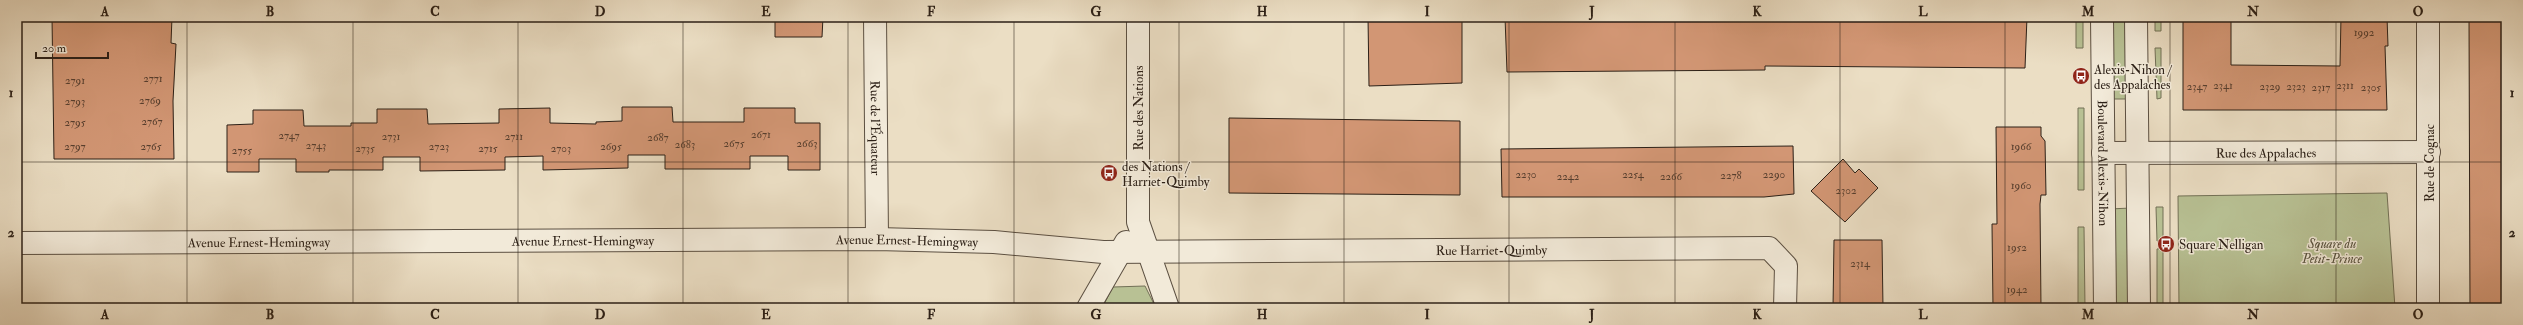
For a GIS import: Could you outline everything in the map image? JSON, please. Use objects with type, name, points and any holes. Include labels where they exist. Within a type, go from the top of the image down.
[{"type":"street","name":"Rue de l'Équateur","points":[[874,17],[877,239]]},
{"type":"street","name":"Rue des Nations","points":[[1138,17],[1138,222]]},
{"type":"street","name":"Boulevard Alexis-Nihon","points":[[2102,17],[2105,308]]},
{"type":"street","points":[[2136,17],[2136,153],[2139,308]]},
{"type":"street","name":"Rue de Cognac","points":[[2428,17],[2428,308]]},
{"type":"street","name":"Rue des Appalaches","points":[[2103,153],[2429,152]]},
{"type":"street","points":[[1088,308],[1138,222]]},
{"type":"street","points":[[1138,222],[1168,308]]},
{"type":"street","name":"Avenue Ernest-Hemingway","points":[[17,243],[877,239],[994,242],[1077,250],[1148,251]]},
{"type":"street","name":"Rue Harriet-Quimby","points":[[1148,251],[1769,248],[1786,266],[1785,308]]},
{"type":"green space","points":[[2076,17],[2083,17],[2083,48],[2076,48]]},
{"type":"green space","points":[[2108,17],[2130,17],[2130,99],[2109,99]]},
{"type":"green space","points":[[2155,17],[2161,17],[2161,31],[2155,31]]},
{"type":"green space","points":[[2155,48],[2161,48],[2161,98],[2157,99]]},
{"type":"green space","points":[[2078,108],[2084,108],[2084,190],[2078,190]]},
{"type":"green space","name":"Square du Petit-Prince","points":[[2387,193],[2395,308],[2179,308],[2178,196]]},
{"type":"green space","points":[[2156,207],[2163,207],[2163,241],[2157,241]]},
{"type":"green space","points":[[2131,208],[2132,308],[2111,308],[2109,209]]},
{"type":"green space","points":[[2078,227],[2084,227],[2085,307],[2078,307]]},
{"type":"green space","points":[[2163,248],[2163,308],[2157,308],[2157,249]]},
{"type":"green space","points":[[1145,286],[1156,308],[1102,308],[1113,287]]},
{"type":"building","points":[[52,17],[172,17],[171,43],[176,44],[173,101],[174,159],[54,159]]},
{"type":"building","points":[[775,17],[823,17],[822,37],[775,37]]},
{"type":"building","points":[[1368,17],[1462,17],[1462,83],[1369,86]]},
{"type":"building","points":[[1505,17],[2027,17],[2025,68],[1765,66],[1765,70],[1507,72]]},
{"type":"building","points":[[2183,17],[2231,17],[2231,65],[2340,66],[2341,17],[2387,17],[2388,46],[2385,46],[2387,110],[2183,110]]},
{"type":"building","points":[[2469,17],[2506,17],[2506,308],[2470,308]]},
{"type":"building","points":[[622,107],[672,107],[673,122],[744,122],[744,108],[795,108],[795,123],[820,123],[820,170],[788,170],[788,156],[750,156],[750,169],[665,169],[665,155],[628,155],[628,168],[543,170],[543,156],[505,157],[505,170],[420,171],[420,157],[383,157],[383,170],[329,170],[329,172],[296,172],[296,159],[259,159],[259,172],[227,172],[227,125],[253,124],[253,110],[303,110],[304,126],[351,126],[351,123],[377,123],[377,109],[427,109],[428,124],[499,123],[499,109],[550,108],[550,123],[596,124],[596,122],[622,121]]},
{"type":"building","points":[[1229,118],[1460,121],[1460,195],[1229,193]]},
{"type":"building","points":[[1996,127],[2041,127],[2041,136],[2045,141],[2046,195],[2041,195],[2040,204],[2041,308],[1993,308],[1992,224],[1997,224]]},
{"type":"building","points":[[1793,146],[1794,194],[1764,197],[1502,197],[1501,149]]},
{"type":"building","points":[[1843,159],[1855,173],[1859,169],[1878,188],[1845,222],[1811,191]]},
{"type":"building","points":[[1834,240],[1882,240],[1883,308],[1833,308]]},
{"type":"place","name":"Alexis-Nihon / des Appalaches","points":[[2081,76]]},
{"type":"place","name":"des Nations / Harriet-Quimby","points":[[1109,173]]},
{"type":"place","name":"Square Nelligan","points":[[2166,244]]}]
